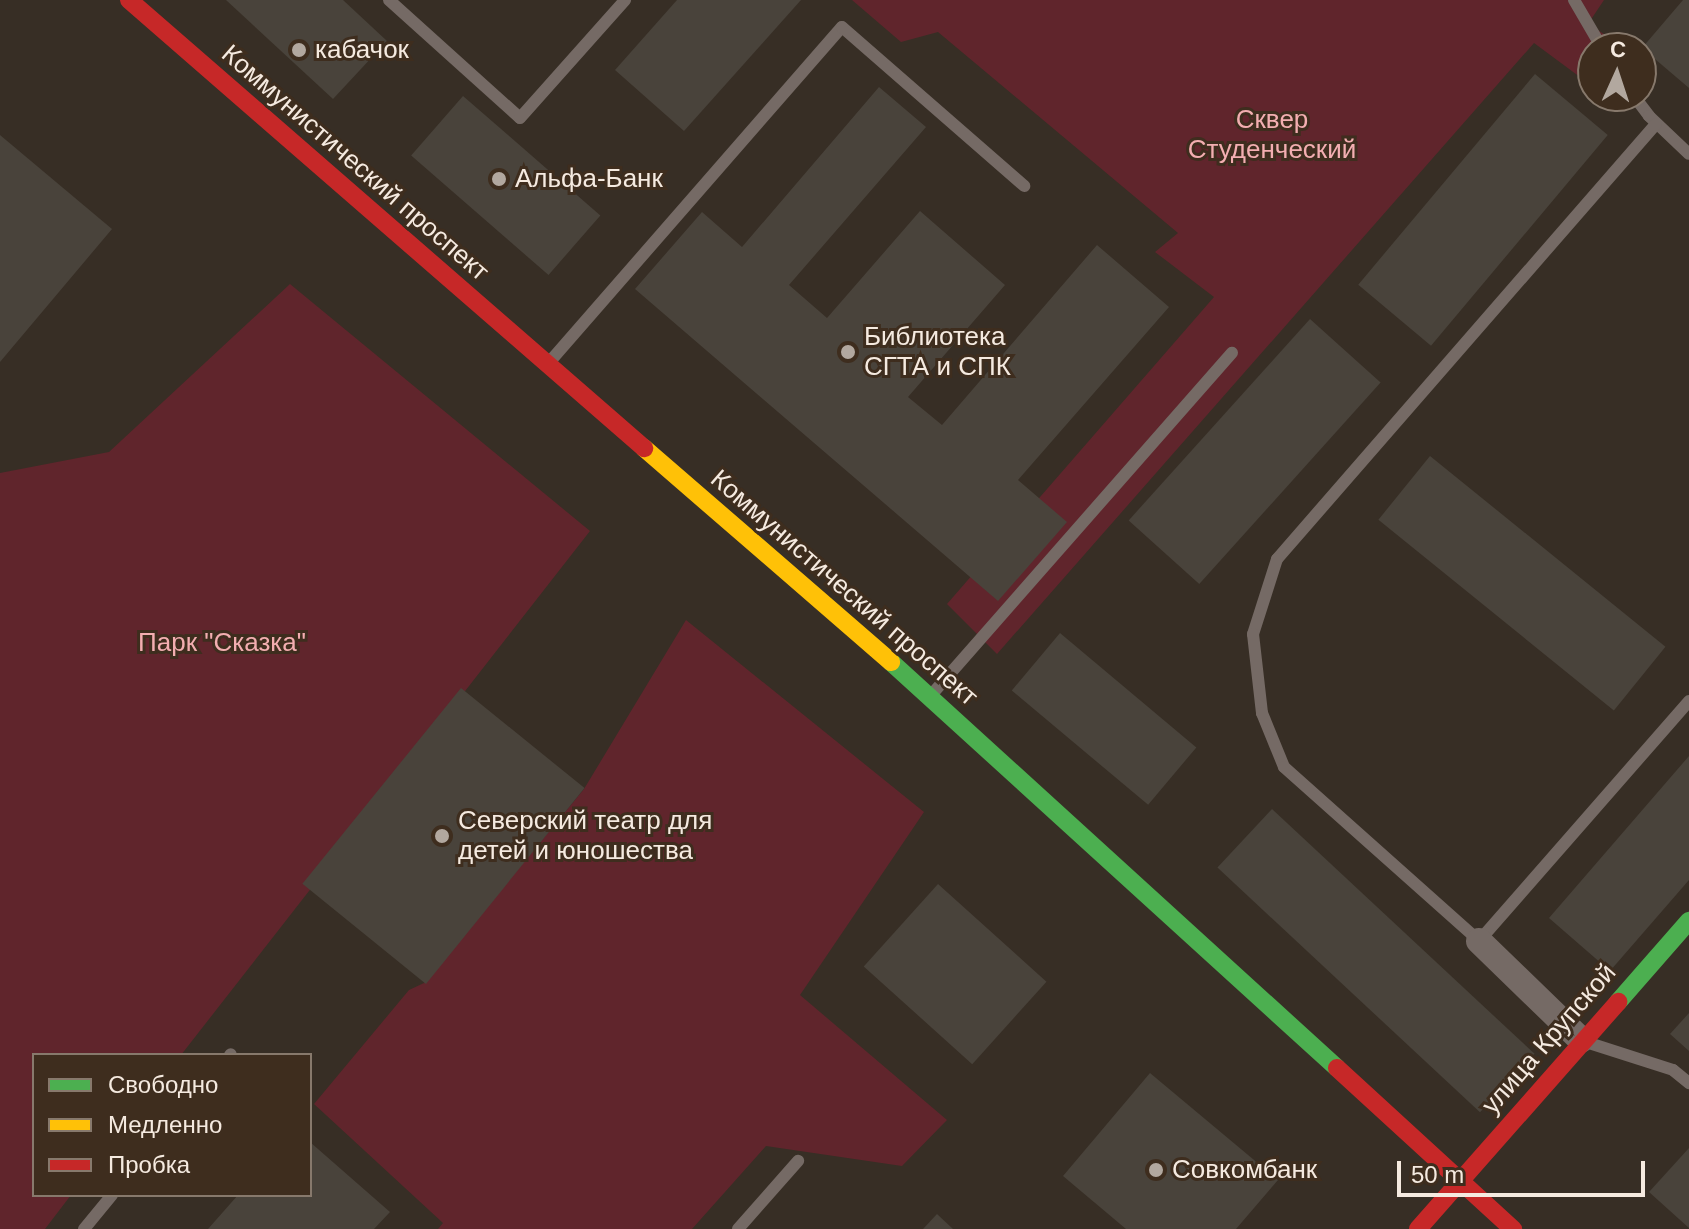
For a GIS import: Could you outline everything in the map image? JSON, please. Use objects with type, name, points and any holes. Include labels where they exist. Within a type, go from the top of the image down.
[{"type":"main road","name":"Коммунистический проспект","points":[[129,0],[930,696],[1513,1229]]},
{"type":"main road","name":"улица Крупской","points":[[1418,1229],[1581,1040],[1689,921]]},
{"type":"street","points":[[1479,941],[1581,1040]]},
{"type":"lane","points":[[389,0],[520,118],[625,0]]},
{"type":"lane","points":[[1574,0],[1593,32]]},
{"type":"lane","points":[[547,365],[842,27],[1024,186]]},
{"type":"lane","points":[[1647,112],[1689,154]]},
{"type":"lane","points":[[1656,124],[1277,559],[1253,634],[1262,713],[1284,767],[1479,941],[1689,701]]},
{"type":"lane","points":[[930,696],[1232,353]]},
{"type":"lane","points":[[1581,1040],[1673,1070],[1689,1083]]},
{"type":"lane","points":[[738,1229],[798,1161]]},
{"type":"lane","points":[[84,1229],[110,1197]]},
{"type":"green space","name":"Сквер Студенческий","points":[[852,0],[1604,0],[1588,24],[1601,32],[1577,32],[1577,75],[1534,43],[997,654],[947,604],[1214,297],[1155,252],[1178,233],[938,32],[901,42]]},
{"type":"green space","name":"Парк \"Сказка\"","points":[[290,284],[590,531],[183,1053],[32,1053],[32,1197],[69,1197],[45,1229],[0,1229],[0,473],[109,452]]},
{"type":"green space","points":[[686,620],[924,812],[800,995],[947,1120],[902,1166],[766,1146],[692,1229],[438,1229],[443,1223],[314,1104],[409,990],[424,983],[584,789]]},
{"type":"building","points":[[226,0],[343,0],[387,41],[333,99]]},
{"type":"building","points":[[677,0],[801,0],[684,131],[615,70]]},
{"type":"building","points":[[1683,0],[1689,0],[1689,88],[1657,61],[1656,32]]},
{"type":"building","points":[[1535,74],[1608,135],[1431,346],[1358,285]]},
{"type":"building","points":[[879,87],[926,127],[789,285],[827,318],[920,211],[1005,285],[908,397],[942,425],[1097,245],[1169,307],[1018,480],[1067,522],[998,601],[635,289],[702,212],[742,247]]},
{"type":"building","points":[[463,96],[600,215],[549,275],[411,156]]},
{"type":"building","points":[[0,135],[112,229],[0,362]]},
{"type":"building","points":[[1310,319],[1381,383],[1199,584],[1129,520]]},
{"type":"building","points":[[1430,456],[1665,647],[1614,710],[1378,520]]},
{"type":"building","points":[[1060,633],[1196,747],[1148,805],[1012,690]]},
{"type":"building","name":"Северский театр для детей и юношества","points":[[461,688],[585,788],[426,984],[302,884]]},
{"type":"building","points":[[1689,756],[1689,880],[1610,971],[1549,918]]},
{"type":"building","points":[[1272,809],[1535,1054],[1480,1112],[1217,868]]},
{"type":"building","points":[[938,884],[1046,982],[972,1064],[864,966]]},
{"type":"building","points":[[1689,1013],[1689,1051],[1670,1034]]},
{"type":"building","points":[[1150,1073],[1278,1180],[1236,1229],[1126,1229],[1063,1176]]},
{"type":"building","points":[[312,1144],[390,1212],[374,1229],[208,1229],[236,1197],[312,1197]]},
{"type":"building","points":[[1689,1148],[1689,1228],[1649,1192]]},
{"type":"building","points":[[937,1214],[953,1229],[923,1229]]},
{"type":"traffic: fast","points":[[891,662],[1337,1068]]},
{"type":"traffic: fast","points":[[1618,1002],[1689,921]]},
{"type":"traffic: slow","points":[[644,448],[891,662]]},
{"type":"traffic: jam","points":[[129,0],[644,448]]},
{"type":"traffic: jam","points":[[1418,1229],[1618,1002]]},
{"type":"traffic: jam","points":[[1337,1068],[1513,1229]]},
{"type":"place","name":"кабачок","points":[[299,50]]},
{"type":"place","name":"Альфа-Банк","points":[[499,179]]},
{"type":"place","name":"Библиотека СГТА и СПК","points":[[848,352]]},
{"type":"place","name":"Северский театр для детей и юношества","points":[[442,836]]},
{"type":"place","name":"Совкомбанк","points":[[1156,1170]]}]
